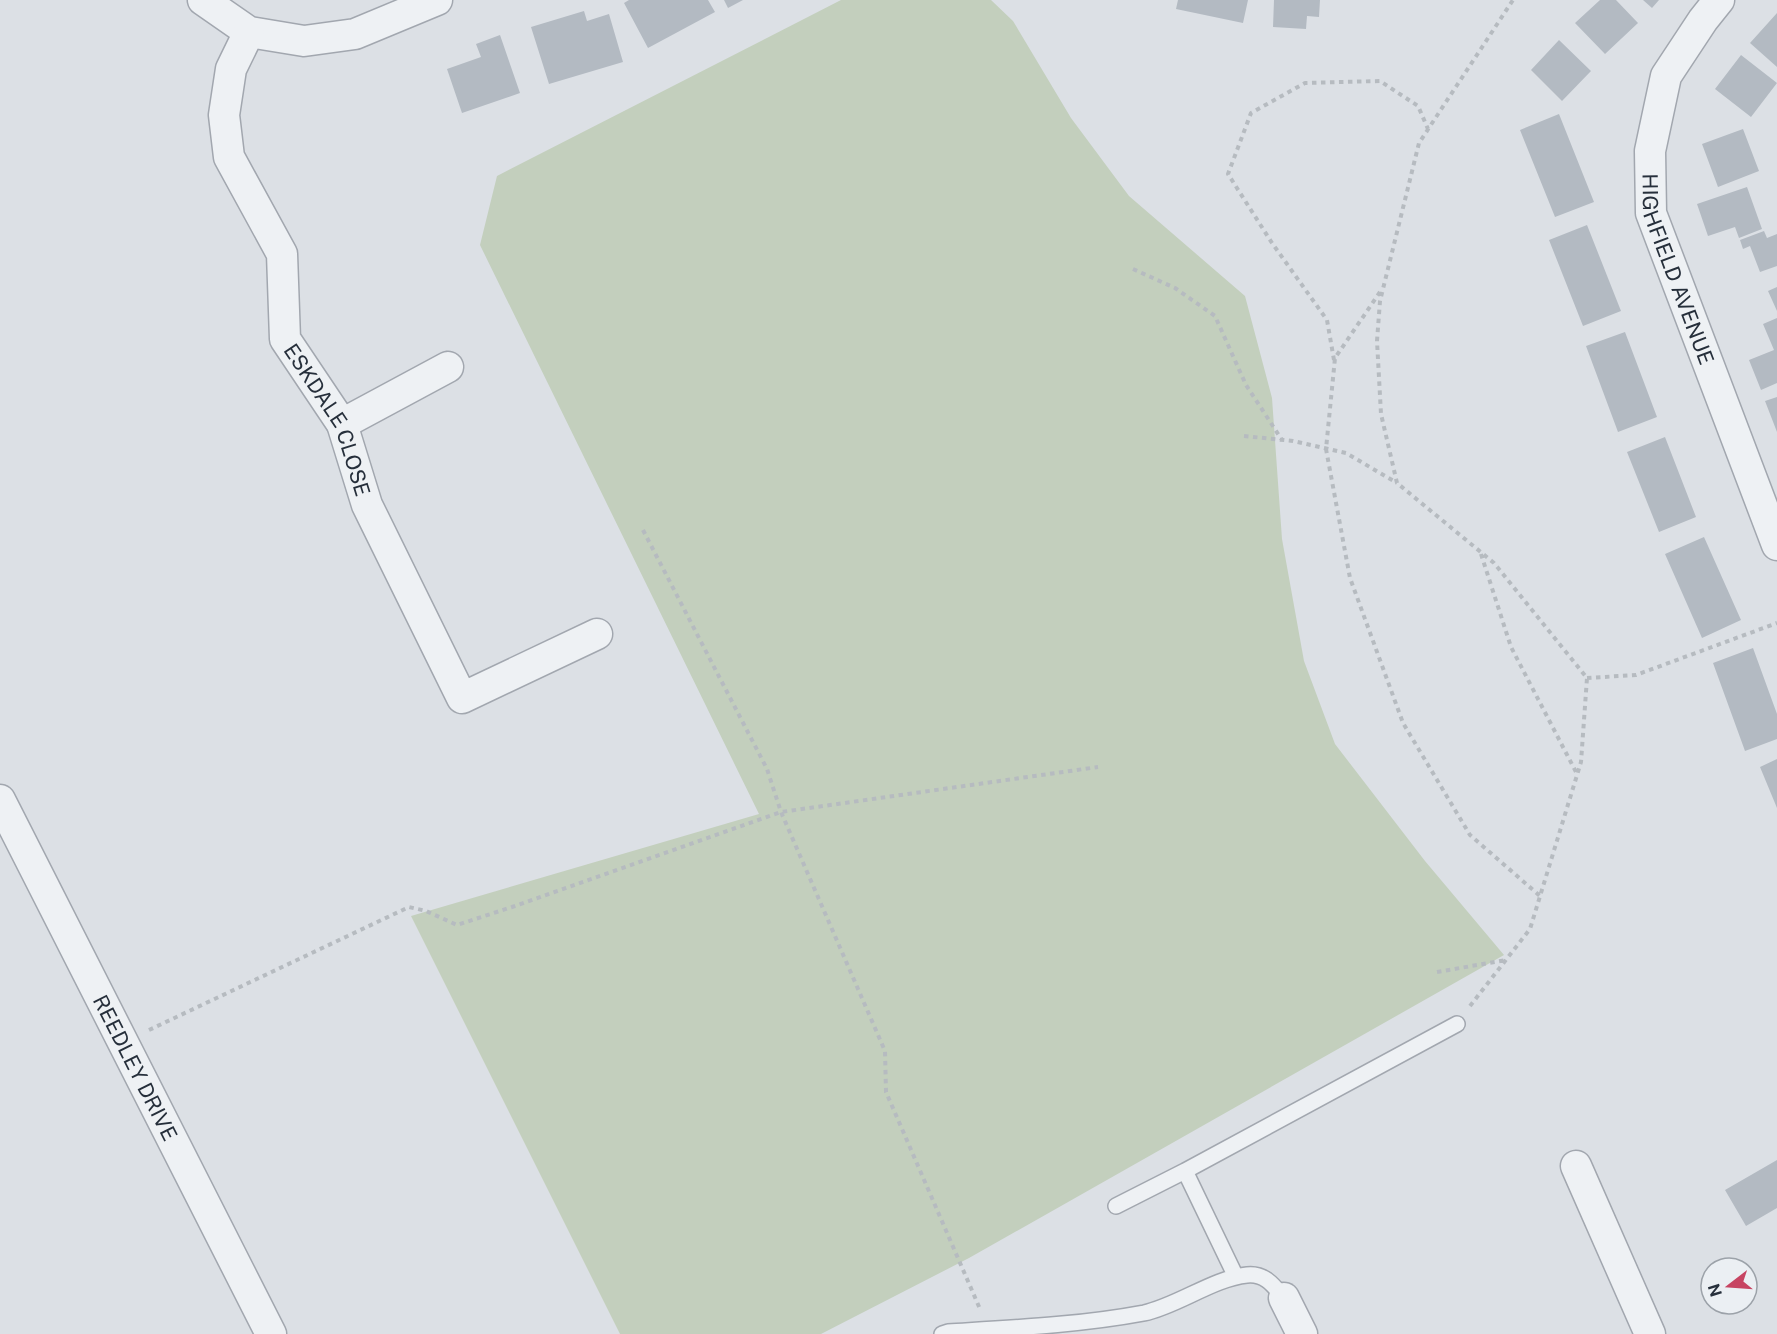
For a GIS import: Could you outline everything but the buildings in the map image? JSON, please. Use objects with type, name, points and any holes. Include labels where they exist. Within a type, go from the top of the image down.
[{"type":"street","points":[[203,0],[249,32],[304,41],[355,34],[437,0]]},
{"type":"street","name":"HIGHFIELD AVENUE","points":[[1719,0],[1666,76],[1650,151],[1651,213],[1777,545]]},
{"type":"street","name":"ESKDALE CLOSE","points":[[249,32],[231,69],[224,116],[228,157],[282,254],[285,339],[342,424],[367,505],[462,698],[597,634]]},
{"type":"street","points":[[342,424],[448,367]]},
{"type":"street","name":"REEDLEY DRIVE","points":[[0,800],[271,1334]]},
{"type":"street","points":[[1576,1166],[1650,1334]]},
{"type":"street","points":[[1284,1298],[1302,1334]]},
{"type":"lane","points":[[1116,1206],[1457,1024]]},
{"type":"lane","points":[[1185,1171],[1236,1278]]},
{"type":"lane","points":[[942,1334],[1039,1326],[1146,1312],[1247,1275],[1267,1279],[1284,1298]]},
{"type":"path","points":[[1397,483],[1381,414],[1377,341],[1382,289],[1419,143],[1513,0]]},
{"type":"path","points":[[1335,364],[1327,320],[1272,243],[1228,174],[1251,113],[1305,82],[1380,81],[1418,106],[1428,129]]},
{"type":"path","points":[[1133,269],[1175,288],[1215,316],[1246,385],[1282,440]]},
{"type":"path","points":[[1382,289],[1335,358],[1326,449],[1350,578],[1403,723],[1470,835],[1540,896]]},
{"type":"path","points":[[1244,436],[1282,440],[1346,453],[1397,483],[1494,563],[1587,678],[1581,762],[1530,929],[1457,1024]]},
{"type":"path","points":[[643,530],[767,769],[781,812],[885,1051],[886,1092],[988,1329]]},
{"type":"path","points":[[1481,553],[1511,647],[1577,775]]},
{"type":"path","points":[[1587,678],[1636,675],[1777,623]]},
{"type":"path","points":[[124,1042],[409,907],[426,911],[457,925],[781,812],[1098,767]]},
{"type":"path","points":[[1437,972],[1507,959]]},
{"type":"green space","points":[[841,0],[991,0],[1013,21],[1071,118],[1129,196],[1245,296],[1272,398],[1282,539],[1304,661],[1335,744],[1425,861],[1504,955],[969,1258],[821,1334],[620,1334],[411,916],[759,814],[480,245],[497,176]]}]
